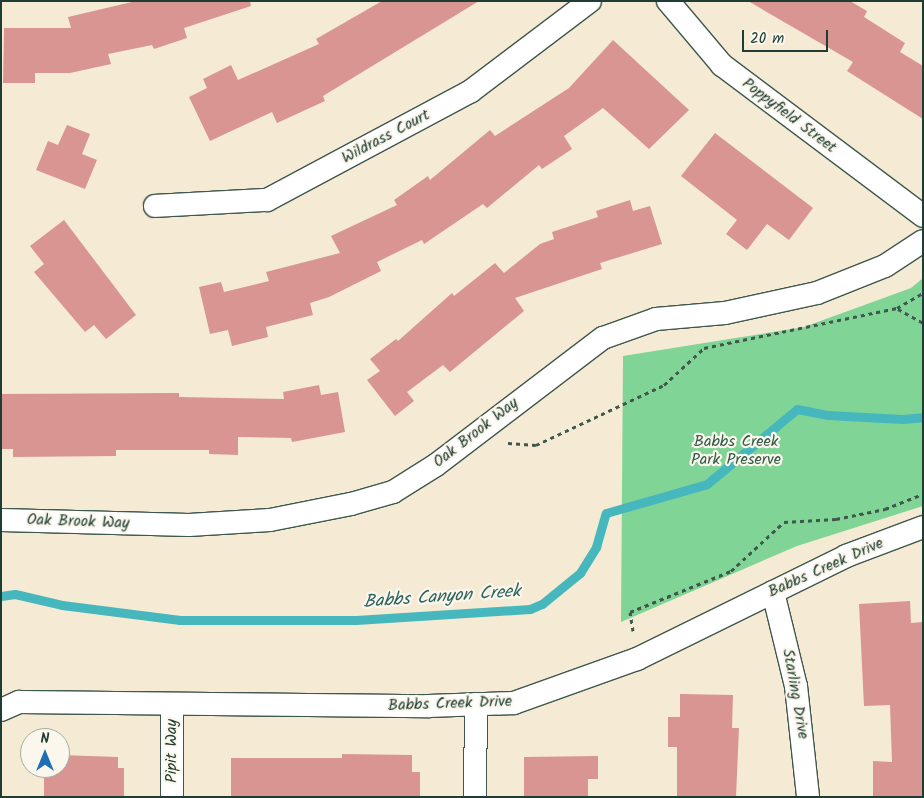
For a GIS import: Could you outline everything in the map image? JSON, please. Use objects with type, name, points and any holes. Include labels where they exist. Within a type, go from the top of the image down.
[{"type":"street","name":"Wildrass Court","points":[[155,206],[267,200],[471,91],[590,1]]},
{"type":"street","name":"Poppyfield Street","points":[[668,1],[722,65],[923,216]]},
{"type":"street","name":"Oak Brook Way","points":[[1,520],[189,524],[270,520],[350,504],[393,492],[436,465],[467,439],[603,338],[656,319],[725,313],[817,292],[886,266],[923,240]]},
{"type":"street","name":"Babbs Creek Drive","points":[[1,710],[19,702],[172,705],[514,704],[637,659],[846,556],[923,527]]},
{"type":"street","name":"Starling Drive","points":[[773,592],[796,686],[808,797]]},
{"type":"street","points":[[475,797],[476,704]]},
{"type":"street","name":"Pipit Way","points":[[172,705],[172,797]]},
{"type":"path","points":[[467,439],[536,445],[664,385],[704,348],[897,308],[923,293]]},
{"type":"path","points":[[897,308],[923,323]]},
{"type":"path","points":[[637,659],[630,612],[731,571],[784,522],[836,519],[886,509],[923,494]]},
{"type":"green space","name":"Babbs Creek Park Preserve","points":[[923,278],[923,506],[797,546],[621,622],[623,356],[804,327],[911,288]]},
{"type":"building","points":[[136,1],[250,1],[251,6],[184,28],[187,38],[154,49],[152,45],[108,54],[111,64],[70,73],[35,73],[35,83],[3,83],[4,28],[71,28],[68,17]]},
{"type":"building","points":[[382,1],[479,1],[323,96],[325,101],[277,123],[272,112],[210,141],[189,97],[207,88],[203,79],[231,65],[238,80],[319,44],[316,39]]},
{"type":"building","points":[[748,1],[850,1],[867,11],[864,17],[905,43],[900,52],[923,66],[923,119],[847,71],[853,62]]},
{"type":"building","points":[[613,40],[689,110],[649,149],[603,108],[564,136],[572,149],[542,169],[539,165],[487,208],[483,204],[424,244],[422,240],[377,262],[381,271],[329,297],[310,303],[313,315],[266,327],[268,337],[232,346],[228,330],[210,334],[199,287],[221,282],[224,292],[269,281],[266,272],[340,253],[331,236],[397,205],[394,200],[428,176],[430,180],[490,130],[495,136],[569,88]]},
{"type":"building","points":[[67,125],[90,134],[82,154],[97,160],[85,189],[36,170],[48,141],[58,145]]},
{"type":"building","points":[[715,133],[813,208],[789,240],[767,224],[747,250],[726,234],[737,220],[681,176]]},
{"type":"building","points":[[630,200],[633,211],[650,206],[662,244],[600,263],[602,269],[515,298],[524,311],[450,372],[443,365],[407,392],[414,401],[395,416],[367,380],[380,371],[370,359],[396,339],[398,341],[452,293],[454,296],[495,263],[504,273],[540,244],[554,239],[552,232],[598,217],[596,211]]},
{"type":"building","points":[[64,220],[136,315],[106,339],[94,325],[85,332],[34,272],[44,264],[30,246]]},
{"type":"building","points":[[319,385],[321,395],[338,392],[345,432],[292,442],[291,438],[238,437],[238,455],[209,454],[209,450],[116,450],[116,456],[13,457],[13,449],[1,449],[1,394],[179,393],[179,397],[284,399],[283,392]]},
{"type":"building","points":[[910,601],[911,623],[923,622],[923,797],[873,797],[873,761],[892,762],[890,705],[864,706],[859,604]]},
{"type":"building","points":[[680,694],[733,695],[732,728],[739,728],[736,797],[677,797],[677,747],[668,747],[668,717],[680,717]]},
{"type":"building","points":[[342,754],[412,755],[412,772],[420,772],[420,797],[231,797],[231,758],[342,758]]},
{"type":"building","points":[[70,755],[118,757],[118,768],[124,768],[124,797],[44,797],[44,778],[70,778]]},
{"type":"building","points":[[598,756],[598,779],[588,779],[588,797],[524,797],[524,757]]},
{"type":"waterway","name":"Babbs Canyon Creek","points":[[1,596],[15,594],[62,605],[180,620],[356,620],[530,609],[542,604],[580,573],[596,547],[606,513],[707,484],[797,409],[828,415],[902,419],[923,417]]}]
